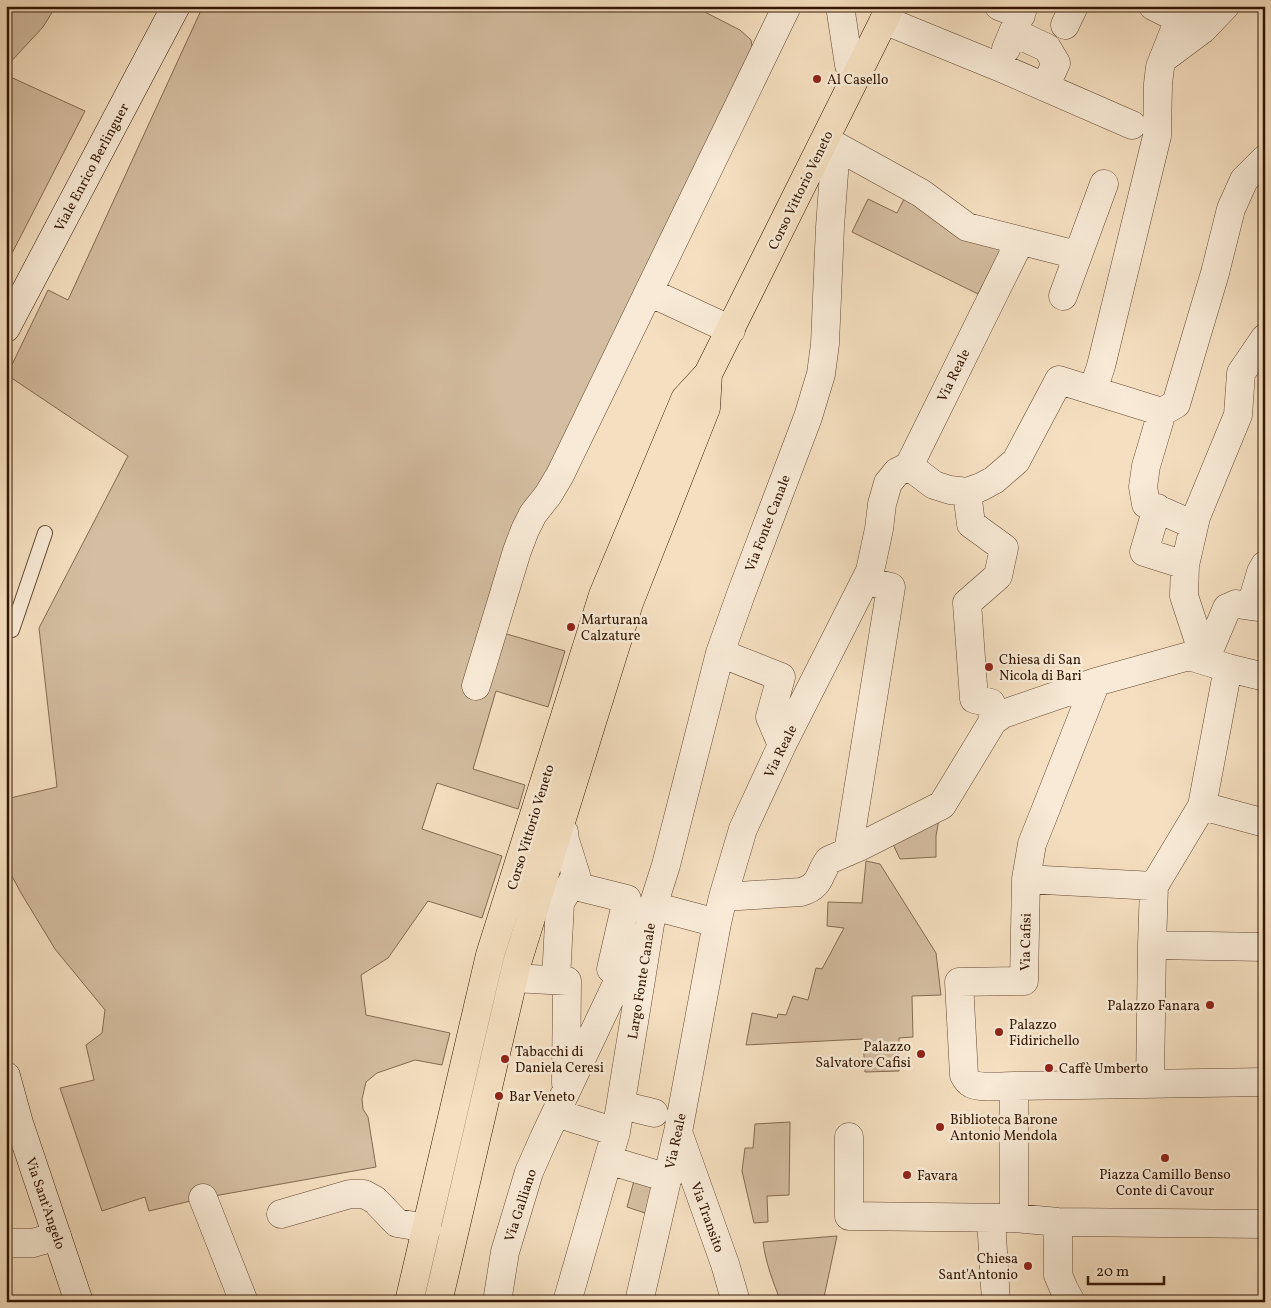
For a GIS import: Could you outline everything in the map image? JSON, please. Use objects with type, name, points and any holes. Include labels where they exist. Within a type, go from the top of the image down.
[{"type":"main road","name":"Corso Vittorio Veneto","points":[[410,1302],[490,956],[602,594],[685,399],[708,374],[830,143],[859,70],[887,13]]},
{"type":"main road","name":"Corso Vittorio Veneto","points":[[438,1302],[517,963],[629,603],[706,408],[708,374]]},
{"type":"street","name":"Viale Enrico Berlinguer","points":[[6,328],[176,6]]},
{"type":"street","points":[[476,686],[516,551],[525,530],[533,514],[548,495],[560,475],[787,6]]},
{"type":"street","points":[[840,6],[849,65],[859,70]]},
{"type":"street","points":[[1093,390],[1113,322],[1157,136],[1160,67],[1183,13],[1153,6]]},
{"type":"street","points":[[1164,58],[1203,29],[1225,6]]},
{"type":"street","points":[[887,13],[999,67],[1132,125]]},
{"type":"street","points":[[999,67],[1014,15],[1047,48],[1056,63],[1045,87]]},
{"type":"street","points":[[830,143],[921,193],[967,227],[1078,256]]},
{"type":"street","name":"Via Fonte Canale","points":[[653,906],[673,838],[720,653],[754,556],[808,416],[821,374],[825,344],[831,209],[830,143]]},
{"type":"street","points":[[1194,525],[1146,504],[1143,487],[1146,466],[1162,412],[1176,404],[1215,273],[1231,208],[1244,180],[1265,159]]},
{"type":"street","points":[[1063,296],[1104,184]]},
{"type":"street","name":"Via Reale","points":[[639,1302],[678,1132],[720,910],[743,828],[782,745],[866,581],[870,571],[882,504],[888,483],[898,472],[909,466],[1020,241]]},
{"type":"street","points":[[649,292],[730,330]]},
{"type":"street","points":[[1216,664],[1184,596],[1185,565],[1196,517],[1238,415],[1241,373],[1265,338]]},
{"type":"street","points":[[909,466],[934,485],[950,490],[967,492],[994,480],[1016,461],[1060,380],[1162,412]]},
{"type":"street","points":[[967,492],[971,524],[1004,548],[998,576],[967,603],[974,699],[991,703],[993,721]]},
{"type":"street","points":[[1157,508],[1144,552],[1185,565]]},
{"type":"street","points":[[1150,1084],[1154,886],[1202,806],[1216,664],[1247,607],[1265,565]]},
{"type":"street","points":[[848,852],[890,587],[866,581]]},
{"type":"street","points":[[720,653],[781,678],[770,718],[782,745]]},
{"type":"street","points":[[653,906],[720,910],[808,890],[818,882],[829,860],[942,805],[993,721],[1008,711],[1096,682],[1188,656],[1265,677]]},
{"type":"street","points":[[1096,682],[1032,844],[1026,879],[1154,886]]},
{"type":"street","points":[[1202,806],[1265,822]]},
{"type":"street","points":[[556,980],[560,903],[576,875],[564,832],[558,831]]},
{"type":"street","name":"Via Cafisi","points":[[1026,879],[1024,981],[959,982],[964,1075],[968,1081],[975,1086],[1265,1082]]},
{"type":"street","points":[[566,1008],[601,1002],[627,899],[571,885]]},
{"type":"street","name":"Largo Fonte Canale","points":[[561,1103],[653,906]]},
{"type":"street","name":"Largo Fonte Canale","points":[[574,1300],[616,1132],[653,906]]},
{"type":"street","points":[[1152,945],[1265,947]]},
{"type":"street","points":[[514,978],[567,981],[561,1103],[616,1132]]},
{"type":"street","name":"Via Sant'Angelo","points":[[6,1076],[19,1122],[79,1302]]},
{"type":"street","points":[[996,1302],[1014,1086]]},
{"type":"street","name":"Via Galliano","points":[[498,1302],[505,1252],[515,1216],[529,1172],[561,1103]]},
{"type":"street","points":[[621,1105],[654,1113]]},
{"type":"street","name":"Via Transito","points":[[678,1132],[725,1264],[736,1302]]},
{"type":"street","points":[[849,1137],[849,1216],[1002,1218],[1058,1222],[1265,1224]]},
{"type":"street","points":[[608,1160],[668,1178]]},
{"type":"street","points":[[281,1214],[350,1194],[364,1194],[375,1200],[397,1223],[427,1228]]},
{"type":"street","points":[[203,1198],[244,1302]]},
{"type":"street","points":[[1058,1222],[1058,1274],[1072,1302]]},
{"type":"street","points":[[6,1244],[33,1243],[57,1236]]},
{"type":"lane","points":[[6,631],[12,630],[44,533]]},
{"type":"shaded area","points":[[6,6],[56,6],[43,27],[6,67]]},
{"type":"shaded area","points":[[203,6],[693,6],[740,30],[751,40],[754,58],[493,630],[565,651],[548,707],[496,691],[473,769],[525,785],[518,809],[437,783],[422,829],[502,856],[482,918],[428,901],[388,958],[361,975],[366,1015],[450,1033],[442,1065],[415,1060],[377,1073],[366,1082],[362,1099],[363,1109],[368,1117],[376,1167],[203,1198],[149,1211],[145,1197],[102,1211],[60,1088],[94,1080],[86,1045],[102,1033],[105,1010],[55,949],[6,865],[6,799],[57,787],[39,628],[128,456],[7,375],[48,290],[68,300]]},
{"type":"shaded area","points":[[6,75],[85,111],[6,265]]},
{"type":"shaded area","points":[[909,189],[1005,242],[978,294],[852,232],[868,199],[897,213]]},
{"type":"shaded area","points":[[939,819],[936,836],[936,857],[900,859],[890,838]]},
{"type":"shaded area","points":[[866,861],[880,864],[936,953],[941,995],[912,996],[913,1037],[899,1038],[899,1071],[865,1072],[863,1039],[746,1045],[752,1013],[777,1018],[778,1014],[786,1015],[793,996],[808,1000],[816,968],[822,969],[844,928],[827,926],[828,902],[862,903]]},
{"type":"shaded area","points":[[790,1122],[789,1195],[767,1196],[768,1222],[754,1223],[742,1171],[745,1148],[753,1148],[755,1124]]},
{"type":"shaded area","points":[[635,1177],[663,1185],[654,1216],[627,1207]]},
{"type":"shaded area","points":[[837,1236],[823,1302],[781,1302],[768,1265],[763,1242]]},
{"type":"place","name":"Al Casello","points":[[817,79]]},
{"type":"place","name":"Marturana Calzature","points":[[571,627]]},
{"type":"place","name":"Chiesa di San Nicola di Bari","points":[[989,667]]},
{"type":"place","name":"Palazzo Fanara","points":[[1210,1005]]},
{"type":"place","name":"Palazzo Fidirichello","points":[[999,1032]]},
{"type":"place","name":"Palazzo Salvatore Cafisi","points":[[921,1054]]},
{"type":"place","name":"Tabacchi di Daniela Ceresi","points":[[505,1059]]},
{"type":"place","name":"Caffè Umberto","points":[[1049,1068]]},
{"type":"place","name":"Bar Veneto","points":[[499,1096]]},
{"type":"place","name":"Biblioteca Barone Antonio Mendola","points":[[940,1127]]},
{"type":"place","name":"Piazza Camillo Benso Conte di Cavour","points":[[1165,1158]]},
{"type":"place","name":"Favara","points":[[907,1175]]},
{"type":"place","name":"Chiesa Sant'Antonio","points":[[1028,1266]]}]
